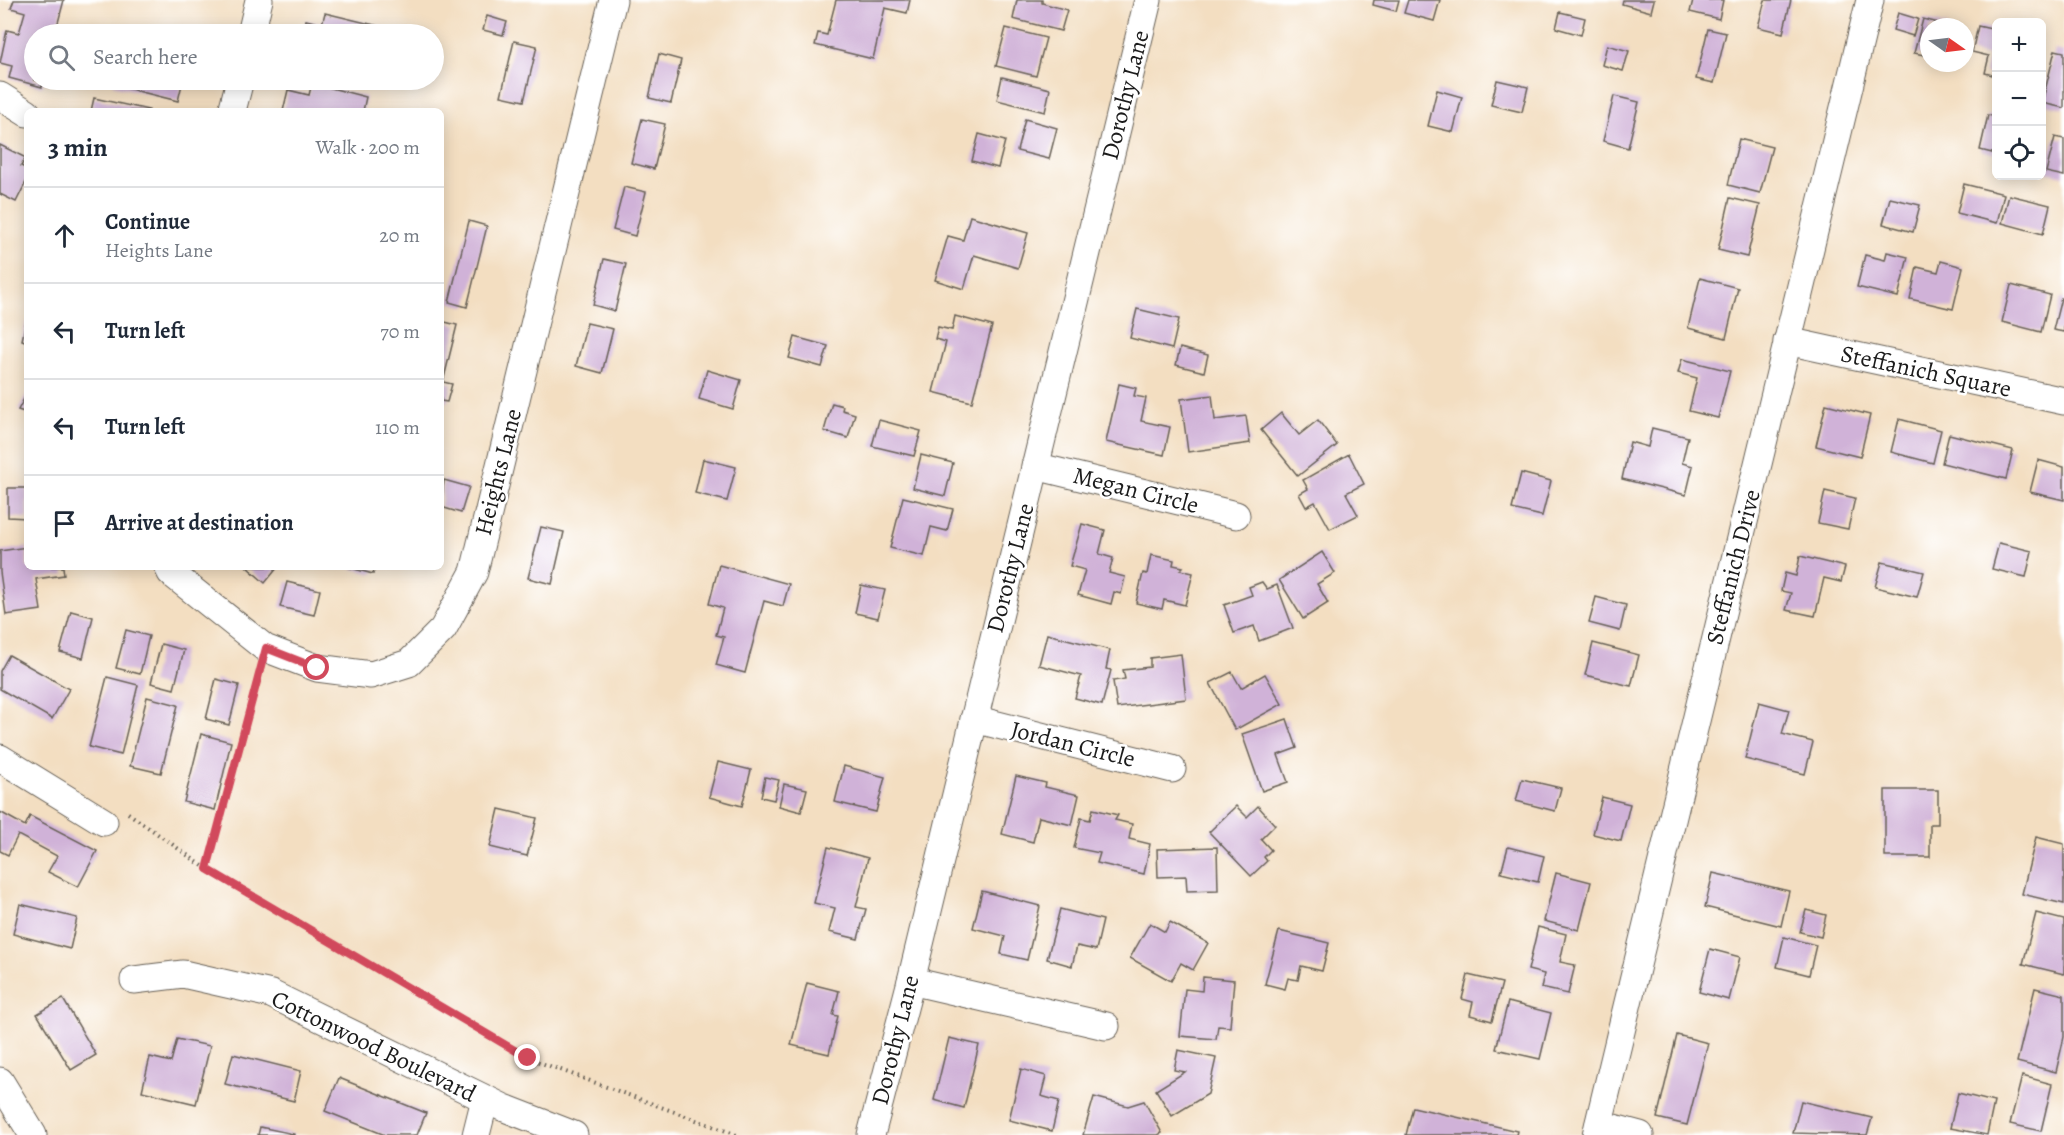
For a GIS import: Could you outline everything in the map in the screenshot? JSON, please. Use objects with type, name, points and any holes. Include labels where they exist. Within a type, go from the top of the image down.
[{"type":"street","points":[[253,24],[259,0]]},
{"type":"street","name":"Heights Lane","points":[[170,570],[266,648],[317,668],[371,675],[409,663],[443,629],[474,572],[613,0]]},
{"type":"street","name":"Dorothy Lane","points":[[871,1135],[1148,0]]},
{"type":"street","name":"Steffanich Drive","points":[[1598,1129],[1870,0]]},
{"type":"street","points":[[233,108],[237,90]]},
{"type":"street","points":[[0,96],[24,111]]},
{"type":"street","name":"Steffanich Square","points":[[1787,341],[2064,401]]},
{"type":"street","name":"Megan Circle","points":[[1035,466],[1236,515]]},
{"type":"street","name":"Jordan Circle","points":[[974,719],[1172,769]]},
{"type":"street","points":[[0,759],[113,815]]},
{"type":"street","name":"Cottonwood Boulevard","points":[[134,980],[183,974],[271,994],[485,1099],[574,1135]]},
{"type":"street","points":[[910,981],[1106,1026]]},
{"type":"street","points":[[0,1081],[33,1135]]},
{"type":"street","points":[[476,1135],[485,1099]]},
{"type":"street","points":[[1598,1129],[1640,1135]]},
{"type":"path","points":[[207,869],[266,648]]},
{"type":"path","points":[[113,815],[528,1058],[737,1135]]},
{"type":"building","points":[[14,0],[64,0],[58,24],[24,24],[24,82],[9,78],[12,66],[0,63],[7,30],[19,33],[25,12],[11,8]]},
{"type":"building","points":[[836,0],[910,0],[907,13],[885,8],[873,59],[815,45],[818,33],[827,35]]},
{"type":"building","points":[[1017,0],[1042,0],[1042,3],[1067,10],[1061,31],[1013,19]]},
{"type":"building","points":[[1374,0],[1399,0],[1396,11],[1373,5]]},
{"type":"building","points":[[1408,0],[1440,0],[1434,21],[1404,13]]},
{"type":"building","points":[[1623,0],[1654,0],[1651,12],[1622,4]]},
{"type":"building","points":[[1693,0],[1723,0],[1719,19],[1690,12]]},
{"type":"building","points":[[1765,0],[1791,0],[1783,33],[1758,27]]},
{"type":"building","points":[[1560,12],[1585,18],[1581,35],[1556,28]]},
{"type":"building","points":[[325,13],[371,24],[322,24]]},
{"type":"building","points":[[1898,13],[1918,19],[1913,36],[1893,30]]},
{"type":"building","points":[[487,16],[507,22],[503,35],[483,30]]},
{"type":"building","points":[[306,20],[322,24],[305,24]]},
{"type":"building","points":[[1978,26],[1992,29],[1992,75],[1985,73],[1989,56],[1974,52]]},
{"type":"building","points":[[1006,28],[1046,38],[1036,76],[996,66]]},
{"type":"building","points":[[1708,29],[1726,33],[1714,83],[1696,79]]},
{"type":"building","points":[[1920,30],[1920,54],[1914,53]]},
{"type":"building","points":[[514,41],[537,46],[524,101],[501,96]]},
{"type":"building","points":[[1607,45],[1629,51],[1623,71],[1602,65]]},
{"type":"building","points":[[2055,50],[2064,52],[2064,108],[2046,104],[2046,87]]},
{"type":"building","points":[[659,54],[681,60],[671,103],[649,98]]},
{"type":"building","points":[[1002,77],[1050,89],[1045,112],[997,100]]},
{"type":"building","points":[[1497,80],[1528,87],[1522,112],[1491,105]]},
{"type":"building","points":[[133,90],[181,90],[178,101]]},
{"type":"building","points":[[288,90],[309,95],[310,90],[339,90],[366,97],[364,108],[284,108]]},
{"type":"building","points":[[1437,90],[1462,97],[1453,132],[1428,126]]},
{"type":"building","points":[[1614,96],[1639,102],[1628,148],[1603,141]]},
{"type":"building","points":[[94,98],[140,108],[92,108]]},
{"type":"building","points":[[1988,115],[1992,116],[1992,153],[1980,150]]},
{"type":"building","points":[[642,119],[665,124],[654,169],[631,163]]},
{"type":"building","points":[[1025,119],[1057,128],[1049,159],[1017,151]]},
{"type":"building","points":[[979,134],[1005,141],[998,168],[972,161]]},
{"type":"building","points":[[2055,137],[2064,139],[2064,176],[2046,172]]},
{"type":"building","points":[[1739,139],[1772,147],[1760,193],[1728,185]]},
{"type":"building","points":[[0,145],[24,157],[21,166],[24,168],[24,186],[16,202],[0,194]]},
{"type":"building","points":[[1964,184],[2004,194],[1997,223],[1957,213]]},
{"type":"building","points":[[624,187],[646,192],[635,236],[613,230]]},
{"type":"building","points":[[2009,195],[2050,205],[2043,234],[2002,223]]},
{"type":"building","points":[[1730,198],[1760,205],[1747,257],[1718,250]]},
{"type":"building","points":[[1890,198],[1920,205],[1913,232],[1883,224]]},
{"type":"building","points":[[970,216],[1028,233],[1018,268],[974,255],[964,289],[935,280],[948,236],[963,240]]},
{"type":"building","points":[[469,221],[487,226],[467,307],[449,302]]},
{"type":"building","points":[[1887,252],[1908,257],[1898,297],[1857,287],[1865,255],[1885,260]]},
{"type":"building","points":[[604,259],[626,264],[615,311],[593,305]]},
{"type":"building","points":[[1941,261],[1963,267],[1953,309],[1910,299],[1917,267],[1938,272]]},
{"type":"building","points":[[1700,278],[1738,288],[1726,338],[1688,328]]},
{"type":"building","points":[[2011,285],[2050,295],[2041,332],[2002,322]]},
{"type":"building","points":[[2061,298],[2064,299],[2064,332],[2053,330]]},
{"type":"building","points":[[1137,309],[1179,319],[1172,349],[1130,338]]},
{"type":"building","points":[[955,316],[992,326],[972,402],[933,392],[946,342],[935,339],[938,327],[952,330]]},
{"type":"building","points":[[444,322],[457,325],[444,378]]},
{"type":"building","points":[[587,323],[613,329],[602,373],[576,366]]},
{"type":"building","points":[[795,337],[828,346],[822,367],[789,358]]},
{"type":"building","points":[[1180,348],[1208,355],[1204,372],[1176,365]]},
{"type":"building","points":[[1682,359],[1730,371],[1718,418],[1689,411],[1697,378],[1678,373]]},
{"type":"building","points":[[707,370],[741,380],[733,409],[699,399]]},
{"type":"building","points":[[444,382],[452,384],[447,402],[444,402]]},
{"type":"building","points":[[1119,384],[1136,388],[1134,396],[1146,398],[1141,421],[1170,427],[1164,455],[1106,442]]},
{"type":"building","points":[[1212,395],[1215,420],[1246,416],[1250,443],[1188,452],[1181,399]]},
{"type":"building","points":[[24,399],[24,412],[18,410]]},
{"type":"building","points":[[832,403],[843,406],[842,410],[855,414],[848,438],[824,431]]},
{"type":"building","points":[[1826,404],[1870,415],[1860,457],[1816,446]]},
{"type":"building","points":[[1281,413],[1299,435],[1318,420],[1337,445],[1298,476],[1261,430]]},
{"type":"building","points":[[1899,419],[1941,430],[1933,463],[1891,452]]},
{"type":"building","points":[[879,420],[921,431],[914,456],[872,446]]},
{"type":"building","points":[[1652,428],[1688,437],[1682,463],[1693,466],[1686,495],[1622,479],[1630,442],[1648,447]]},
{"type":"building","points":[[1949,434],[2013,450],[2006,479],[1942,463]]},
{"type":"building","points":[[1349,454],[1364,484],[1346,493],[1358,515],[1330,529],[1315,502],[1306,507],[1299,494],[1308,489],[1303,480]]},
{"type":"building","points":[[921,455],[953,463],[945,496],[913,488]]},
{"type":"building","points":[[703,459],[736,467],[727,501],[695,493]]},
{"type":"building","points":[[2038,460],[2064,467],[2064,500],[2030,492]]},
{"type":"building","points":[[1521,473],[1551,481],[1542,516],[1512,509]]},
{"type":"building","points":[[444,480],[469,487],[461,513],[444,508]]},
{"type":"building","points":[[8,488],[24,488],[24,518],[8,517]]},
{"type":"building","points":[[1825,491],[1855,498],[1848,529],[1818,523]]},
{"type":"building","points":[[903,497],[953,509],[947,531],[931,527],[924,556],[890,548]]},
{"type":"building","points":[[1082,524],[1105,530],[1099,554],[1113,558],[1109,573],[1125,577],[1121,594],[1114,592],[1111,604],[1078,595],[1085,570],[1070,566]]},
{"type":"building","points":[[541,527],[564,532],[552,584],[528,578]]},
{"type":"building","points":[[1999,543],[2032,551],[2026,577],[1992,569]]},
{"type":"building","points":[[24,547],[24,570],[63,570],[64,575],[36,579],[41,610],[6,615],[0,572],[0,551]]},
{"type":"building","points":[[1322,552],[1335,573],[1317,584],[1328,603],[1303,619],[1279,580]]},
{"type":"building","points":[[1151,555],[1174,560],[1173,565],[1183,567],[1180,570],[1193,573],[1185,605],[1164,600],[1162,609],[1136,603],[1143,573],[1147,574]]},
{"type":"building","points":[[1800,556],[1845,567],[1841,582],[1824,578],[1815,616],[1786,610],[1791,593],[1781,591],[1785,573],[1796,576]]},
{"type":"building","points":[[1882,562],[1924,572],[1917,597],[1875,587]]},
{"type":"building","points":[[719,565],[789,584],[783,606],[764,601],[745,673],[716,665],[724,637],[716,635],[723,608],[709,604]]},
{"type":"building","points":[[250,570],[276,570],[265,583]]},
{"type":"building","points":[[358,570],[374,570],[373,574]]},
{"type":"building","points":[[287,582],[320,590],[314,615],[280,607]]},
{"type":"building","points":[[1262,582],[1267,589],[1277,585],[1293,628],[1259,641],[1254,626],[1234,633],[1224,605],[1252,595],[1249,587]]},
{"type":"building","points":[[861,585],[885,590],[878,618],[855,613]]},
{"type":"building","points":[[1596,597],[1626,605],[1620,631],[1589,623]]},
{"type":"building","points":[[71,611],[93,617],[83,658],[60,652]]},
{"type":"building","points":[[126,630],[149,636],[140,674],[116,668]]},
{"type":"building","points":[[1047,634],[1110,650],[1106,669],[1111,670],[1102,705],[1075,698],[1081,676],[1039,665]]},
{"type":"building","points":[[1593,643],[1639,655],[1631,686],[1585,675]]},
{"type":"building","points":[[161,644],[184,650],[174,689],[151,683]]},
{"type":"building","points":[[1181,654],[1186,699],[1117,708],[1113,681],[1125,679],[1123,670],[1150,667],[1150,658]]},
{"type":"building","points":[[9,655],[69,689],[52,719],[0,689],[0,671]]},
{"type":"building","points":[[1232,672],[1241,688],[1265,674],[1282,704],[1235,730],[1210,683]]},
{"type":"building","points":[[107,677],[138,685],[121,755],[89,747]]},
{"type":"building","points":[[216,679],[239,685],[229,725],[206,719]]},
{"type":"building","points":[[147,697],[178,705],[161,773],[130,766]]},
{"type":"building","points":[[1759,702],[1789,710],[1782,734],[1813,742],[1805,774],[1745,759]]},
{"type":"building","points":[[1287,719],[1297,748],[1278,755],[1288,782],[1262,791],[1242,734]]},
{"type":"building","points":[[201,734],[231,742],[215,810],[184,802]]},
{"type":"building","points":[[718,762],[751,770],[742,806],[709,797]]},
{"type":"building","points":[[844,766],[885,777],[876,812],[835,802]]},
{"type":"building","points":[[1016,776],[1046,783],[1045,787],[1079,795],[1072,825],[1039,817],[1033,842],[1002,834]]},
{"type":"building","points":[[765,777],[779,780],[774,800],[761,797]]},
{"type":"building","points":[[1522,779],[1561,788],[1555,811],[1516,801]]},
{"type":"building","points":[[784,784],[807,789],[801,812],[779,806]]},
{"type":"building","points":[[1885,790],[1938,790],[1938,824],[1930,824],[1930,857],[1885,857]]},
{"type":"building","points":[[1602,797],[1630,804],[1621,841],[1593,834]]},
{"type":"building","points":[[1236,806],[1247,817],[1258,806],[1275,825],[1261,839],[1271,850],[1264,857],[1267,861],[1251,876],[1209,832]]},
{"type":"building","points":[[499,809],[537,818],[527,856],[490,847]]},
{"type":"building","points":[[1093,809],[1118,815],[1115,820],[1132,824],[1129,839],[1150,844],[1144,874],[1097,863],[1100,853],[1074,848],[1081,818],[1090,820]]},
{"type":"building","points":[[0,812],[25,826],[30,816],[97,851],[78,887],[48,872],[57,856],[18,835],[8,855],[0,851]]},
{"type":"building","points":[[2036,837],[2064,844],[2064,904],[2022,894]]},
{"type":"building","points":[[828,847],[868,858],[856,907],[866,909],[858,939],[829,932],[835,908],[814,903]]},
{"type":"building","points":[[1217,847],[1218,890],[1187,891],[1186,876],[1158,877],[1157,849]]},
{"type":"building","points":[[1508,847],[1544,856],[1538,882],[1501,873]]},
{"type":"building","points":[[1556,873],[1591,882],[1579,930],[1544,921]]},
{"type":"building","points":[[1713,873],[1789,891],[1781,926],[1705,907]]},
{"type":"building","points":[[982,891],[1040,906],[1027,960],[1001,954],[1005,936],[973,928]]},
{"type":"building","points":[[20,904],[77,918],[70,949],[13,934]]},
{"type":"building","points":[[1060,909],[1103,920],[1096,950],[1077,946],[1072,966],[1047,959]]},
{"type":"building","points":[[1806,910],[1826,915],[1821,937],[1800,932]]},
{"type":"building","points":[[2036,913],[2064,920],[2064,974],[2023,964]]},
{"type":"building","points":[[1170,922],[1208,943],[1193,970],[1181,963],[1171,981],[1130,958],[1150,923],[1165,932]]},
{"type":"building","points":[[1538,927],[1566,934],[1560,962],[1575,965],[1568,994],[1541,988],[1544,974],[1528,970]]},
{"type":"building","points":[[1279,931],[1329,943],[1322,971],[1301,966],[1298,980],[1288,978],[1285,989],[1265,984]]},
{"type":"building","points":[[1784,937],[1816,945],[1809,975],[1777,967]]},
{"type":"building","points":[[1710,949],[1740,957],[1729,1000],[1699,992]]},
{"type":"building","points":[[1468,975],[1502,983],[1492,1021],[1470,1015],[1473,1002],[1462,999]]},
{"type":"building","points":[[1203,977],[1234,980],[1230,1027],[1218,1026],[1216,1039],[1180,1036],[1185,989],[1202,991]]},
{"type":"building","points":[[807,983],[839,991],[833,1015],[838,1016],[829,1054],[791,1045]]},
{"type":"building","points":[[2035,988],[2064,995],[2064,1037],[2056,1072],[2017,1062]]},
{"type":"building","points":[[63,999],[96,1055],[71,1070],[37,1014]]},
{"type":"building","points":[[1508,1002],[1551,1013],[1540,1059],[1496,1049]]},
{"type":"building","points":[[1677,1035],[1708,1043],[1687,1125],[1657,1118]]},
{"type":"building","points":[[949,1038],[979,1045],[964,1108],[934,1100]]},
{"type":"building","points":[[177,1039],[210,1046],[196,1104],[142,1091],[150,1057],[171,1062]]},
{"type":"building","points":[[1178,1050],[1216,1058],[1208,1094],[1172,1116],[1156,1090],[1185,1072],[1174,1070]]},
{"type":"building","points":[[233,1054],[301,1071],[294,1101],[225,1084]]},
{"type":"building","points":[[1021,1069],[1046,1076],[1041,1096],[1059,1101],[1052,1131],[1009,1120]]},
{"type":"building","points":[[2022,1076],[2052,1084],[2041,1131],[2010,1124]]},
{"type":"building","points":[[339,1078],[426,1113],[417,1135],[385,1135],[325,1111]]},
{"type":"building","points":[[1958,1093],[1994,1102],[1987,1135],[1950,1128]]},
{"type":"building","points":[[1094,1097],[1128,1106],[1144,1101],[1162,1133],[1158,1135],[1083,1135]]},
{"type":"building","points":[[1801,1101],[1872,1118],[1867,1135],[1793,1133]]},
{"type":"building","points":[[1413,1107],[1517,1131],[1516,1135],[1406,1135]]},
{"type":"building","points":[[260,1127],[294,1134],[294,1135],[258,1135]]},
{"type":"route","points":[[317,668],[266,648],[207,869],[528,1058]]}]
